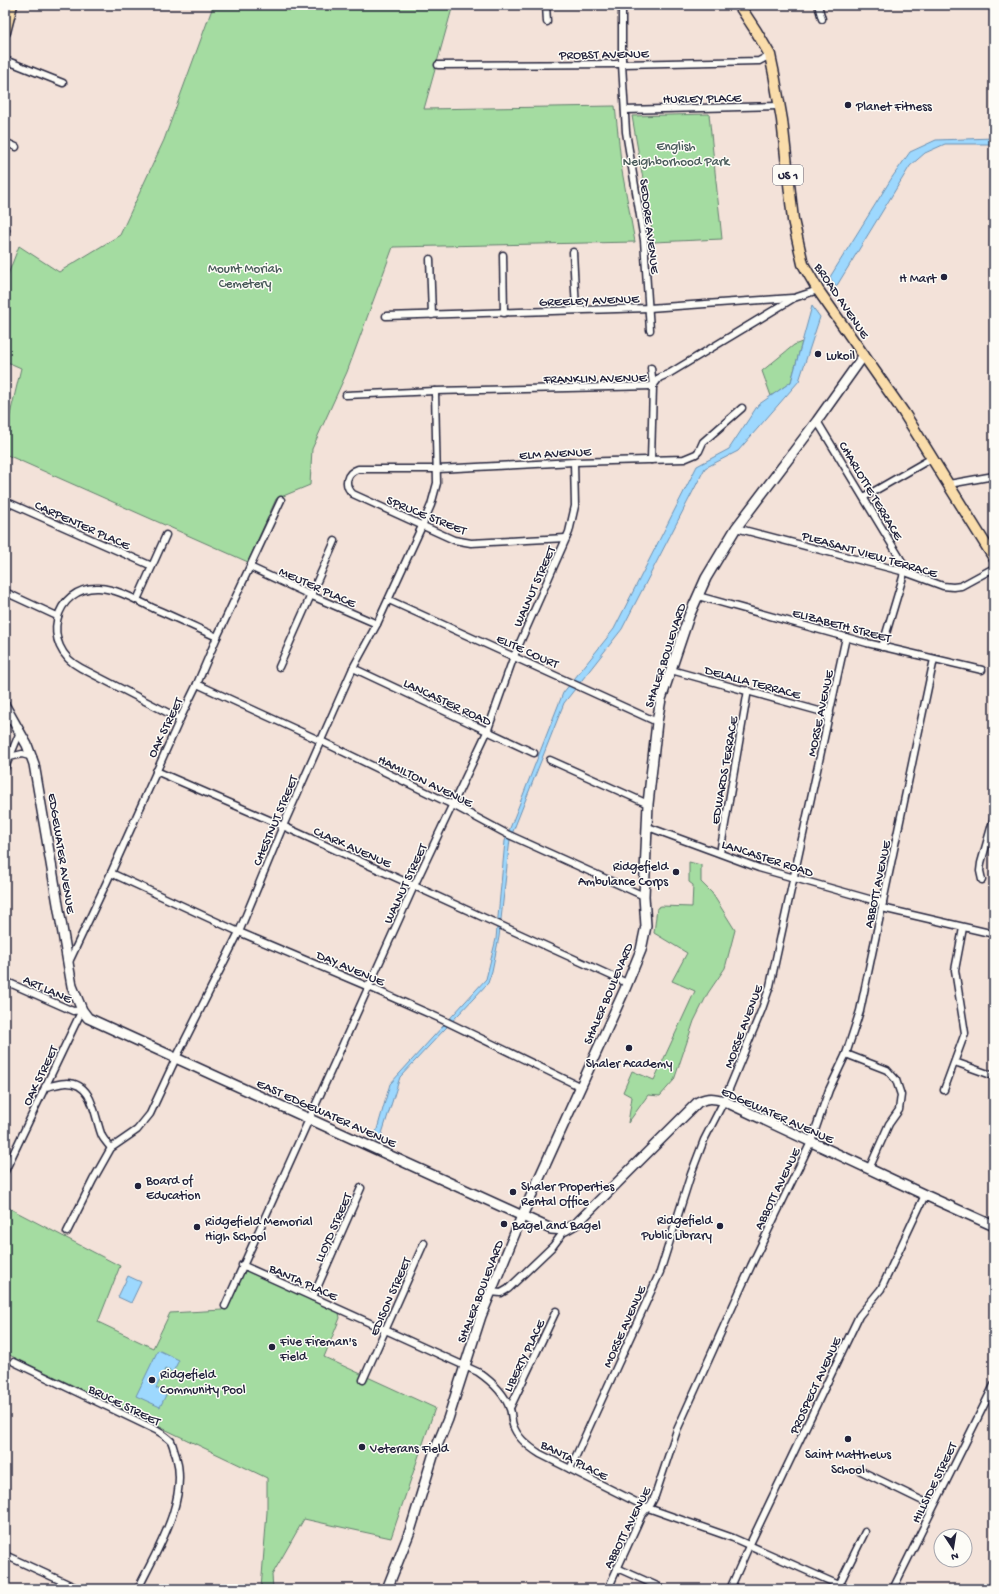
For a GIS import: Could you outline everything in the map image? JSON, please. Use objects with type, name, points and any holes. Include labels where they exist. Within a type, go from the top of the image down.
[{"type":"main road","points":[[5,32],[12,5]]},
{"type":"main road","name":"BROAD AVENUE","points":[[739,5],[770,56],[780,106],[794,220],[803,264],[818,290],[904,413],[994,558]]},
{"type":"street","points":[[546,5],[547,22]]},
{"type":"street","name":"SEDORE AVENUE","points":[[622,5],[624,110],[626,132],[644,240],[650,330]]},
{"type":"street","points":[[818,5],[822,19]]},
{"type":"street","name":"PROBST AVENUE","points":[[438,65],[622,64],[759,60],[770,56]]},
{"type":"street","points":[[5,60],[63,83]]},
{"type":"street","name":"HURLEY PLACE","points":[[624,110],[780,106]]},
{"type":"street","points":[[5,142],[16,147]]},
{"type":"street","points":[[573,252],[576,310]]},
{"type":"street","points":[[503,255],[504,313]]},
{"type":"street","points":[[430,258],[432,315]]},
{"type":"street","name":"FRANKLIN AVENUE","points":[[346,395],[434,391],[653,386],[659,378],[670,373],[794,298],[818,290]]},
{"type":"street","name":"GREELEY AVENUE","points":[[386,316],[649,308],[794,298]]},
{"type":"street","name":"SHALER BOULEVARD","points":[[387,1589],[410,1531],[434,1453],[448,1419],[490,1292],[522,1216],[641,950],[646,926],[644,896],[648,804],[657,722],[661,699],[689,616],[718,556],[736,528],[817,421],[864,355]]},
{"type":"street","points":[[651,368],[653,386],[651,460]]},
{"type":"street","name":"CHESTNUT STREET","points":[[67,1232],[111,1148],[130,1136],[144,1123],[150,1114],[176,1058],[239,932],[283,826],[353,668],[378,624],[422,526],[431,505],[437,483],[438,469],[434,391]]},
{"type":"street","name":"ELM AVENUE","points":[[350,473],[358,468],[438,469],[690,458],[699,451],[703,442],[742,408]]},
{"type":"street","name":"CHARLOTTE TERRACE","points":[[817,421],[903,563],[904,572]]},
{"type":"street","points":[[864,498],[932,458]]},
{"type":"street","name":"WALNUT STREET","points":[[225,1306],[242,1265],[414,886],[487,732],[514,656],[573,519],[575,506],[574,462]]},
{"type":"street","name":"SPRUCE STREET","points":[[350,473],[346,482],[347,487],[353,494],[454,540],[471,543],[566,538]]},
{"type":"street","points":[[949,484],[994,476]]},
{"type":"street","name":"OAK STREET","points":[[68,965],[281,500]]},
{"type":"street","name":"CARPENTER PLACE","points":[[5,501],[152,566]]},
{"type":"street","name":"PLEASANT VIEW TERRACE","points":[[736,528],[904,572],[943,586],[961,586],[994,568]]},
{"type":"street","points":[[137,600],[166,535]]},
{"type":"street","points":[[279,668],[335,541]]},
{"type":"street","name":"MEUTER PLACE","points":[[250,567],[378,624]]},
{"type":"street","points":[[882,647],[904,572]]},
{"type":"street","points":[[180,718],[81,668],[69,660],[60,647],[57,638],[57,616],[62,608],[76,594],[91,589],[114,591],[217,637]]},
{"type":"street","points":[[5,592],[57,616]]},
{"type":"street","name":"ELIZABETH STREET","points":[[698,596],[882,647],[982,670]]},
{"type":"street","name":"ELITE COURT","points":[[389,600],[581,686],[657,722]]},
{"type":"street","name":"MORSE AVENUE","points":[[570,1469],[660,1272],[691,1174],[704,1140],[724,1101],[770,986],[846,637]]},
{"type":"street","name":"ABBOTT AVENUE","points":[[608,1589],[642,1514],[648,1508],[655,1496],[679,1426],[751,1266],[810,1142],[829,1090],[846,1054],[860,1011],[934,659]]},
{"type":"street","name":"LANCASTER ROAD","points":[[353,668],[534,753]]},
{"type":"street","name":"DELALLA TERRACE","points":[[671,670],[748,690],[830,714]]},
{"type":"street","name":"HAMILTON AVENUE","points":[[197,684],[321,741],[453,805],[509,835],[644,896]]},
{"type":"street","name":"EDWARDS TERRACE","points":[[720,853],[748,690]]},
{"type":"street","name":"EDGEWATER AVENUE","points":[[5,706],[32,757],[72,986],[82,1010]]},
{"type":"street","points":[[5,768],[20,732]]},
{"type":"street","points":[[10,758],[22,754],[32,757]]},
{"type":"street","points":[[550,760],[648,804]]},
{"type":"street","name":"CLARK AVENUE","points":[[156,771],[283,826],[627,982]]},
{"type":"street","points":[[982,880],[980,871],[981,863],[994,817]]},
{"type":"street","name":"LANCASTER ROAD","points":[[648,827],[759,868],[963,928],[994,934]]},
{"type":"street","name":"DAY AVENUE","points":[[111,873],[239,932],[441,1019],[581,1086]]},
{"type":"street","points":[[944,1090],[965,1033],[956,970],[963,928]]},
{"type":"street","name":"ART LANE","points":[[5,981],[73,1012],[82,1010]]},
{"type":"street","name":"OAK STREET","points":[[5,1170],[82,1010]]},
{"type":"street","name":"EAST EDGEWATER AVENUE","points":[[82,1010],[88,1018],[309,1119],[383,1151],[551,1229],[565,1230]]},
{"type":"street","points":[[846,1054],[887,1070],[896,1080],[901,1095],[899,1110],[890,1124],[869,1169]]},
{"type":"street","points":[[955,1062],[994,1076]]},
{"type":"street","points":[[45,1088],[64,1083],[72,1083],[83,1089],[90,1099],[102,1137],[111,1148]]},
{"type":"street","name":"EDGEWATER AVENUE","points":[[565,1230],[577,1223],[698,1102],[713,1098],[724,1101],[994,1226]]},
{"type":"street","name":"LLOYD STREET","points":[[313,1297],[361,1188]]},
{"type":"street","name":"PROSPECT AVENUE","points":[[730,1589],[859,1316],[881,1289],[925,1195]]},
{"type":"street","points":[[490,1292],[501,1293],[508,1289],[553,1246],[565,1230]]},
{"type":"street","name":"EDISON STREET","points":[[363,1380],[424,1243]]},
{"type":"street","name":"BANTA PLACE","points":[[242,1265],[478,1372],[494,1385],[510,1408],[513,1426],[524,1442],[540,1454],[648,1508],[704,1527],[848,1589]]},
{"type":"street","name":"LIBERTY PLACE","points":[[510,1408],[556,1311]]},
{"type":"street","name":"BRUCE STREET","points":[[14,1362],[156,1430],[170,1440],[178,1464],[179,1479],[176,1500],[170,1521],[138,1589]]},
{"type":"street","name":"HILLSIDE STREET","points":[[893,1589],[994,1385]]},
{"type":"street","points":[[859,1470],[933,1506]]},
{"type":"street","points":[[839,1585],[865,1532]]},
{"type":"street","points":[[5,1555],[79,1589]]},
{"type":"street","points":[[617,1568],[664,1589]]},
{"type":"green space","name":"Mount Moriah Cemetery","points":[[211,5],[453,5],[424,109],[615,106],[622,171],[635,242],[393,247],[347,372],[312,449],[310,485],[276,499],[248,562],[5,454],[5,436],[21,368],[5,361],[5,282],[19,246],[59,272],[120,235],[164,140],[212,9]]},
{"type":"green space","name":"English Neighborhood Park","points":[[709,114],[722,239],[654,242],[632,116]]},
{"type":"green space","points":[[802,342],[791,382],[771,396],[762,371],[794,345]]},
{"type":"green space","points":[[689,862],[701,865],[701,882],[712,893],[735,930],[725,968],[708,993],[694,1021],[674,1080],[660,1096],[648,1095],[628,1123],[632,1097],[623,1092],[632,1071],[654,1080],[695,991],[672,981],[687,953],[654,933],[657,908],[661,906],[692,907],[693,885],[689,882]]},
{"type":"green space","points":[[5,1206],[120,1266],[98,1322],[153,1348],[170,1313],[222,1310],[242,1265],[338,1307],[340,1318],[324,1357],[435,1408],[391,1538],[304,1519],[272,1575],[273,1589],[261,1589],[267,1512],[267,1478],[5,1353]]},
{"type":"water","points":[[994,138],[994,144],[945,144],[925,153],[910,166],[836,287],[830,277],[893,176],[910,152],[936,140]]},
{"type":"water","points":[[812,306],[820,317],[799,381],[738,451],[705,468],[622,629],[564,703],[510,839],[499,937],[488,983],[400,1077],[379,1143],[374,1140],[390,1084],[486,979],[496,939],[505,841],[563,693],[614,629],[697,466],[729,449],[758,405],[791,382]]},
{"type":"water","points":[[128,1276],[141,1282],[131,1303],[118,1297]]},
{"type":"water","name":"Ridgefield Community Pool","points":[[158,1350],[179,1360],[173,1372],[165,1369],[156,1388],[167,1393],[160,1407],[136,1396]]},
{"type":"place","name":"Planet Fitness","points":[[848,105]]},
{"type":"place","name":"H Mart","points":[[944,277]]},
{"type":"place","name":"Lukoil","points":[[818,354]]},
{"type":"place","name":"Ridgefield Ambulance Corps","points":[[676,872]]},
{"type":"place","name":"Shaler Academy","points":[[629,1048]]},
{"type":"place","name":"Board of Education","points":[[138,1186]]},
{"type":"place","name":"Shaler Properties Rental Office","points":[[513,1192]]},
{"type":"place","name":"Bagel and Bagel","points":[[504,1224]]},
{"type":"place","name":"Ridgefield Public Library","points":[[720,1226]]},
{"type":"place","name":"Ridgefield Memorial High School","points":[[197,1227]]},
{"type":"place","name":"Five Fireman's Field","points":[[272,1347]]},
{"type":"place","name":"Ridgefield Community Pool","points":[[152,1380]]},
{"type":"place","name":"Saint Matthews School","points":[[848,1439]]},
{"type":"place","name":"Veterans Field","points":[[362,1447]]}]
